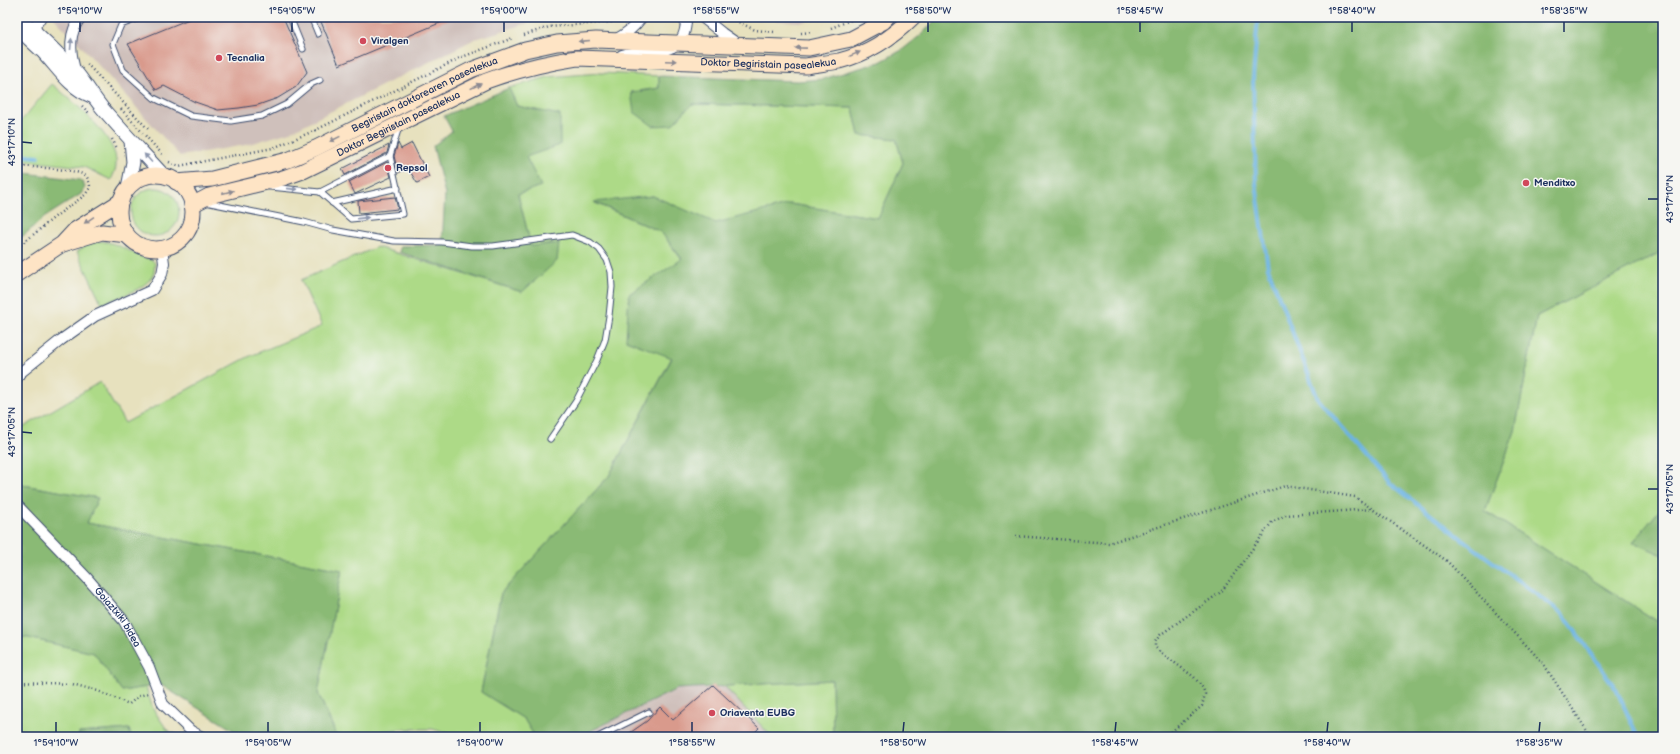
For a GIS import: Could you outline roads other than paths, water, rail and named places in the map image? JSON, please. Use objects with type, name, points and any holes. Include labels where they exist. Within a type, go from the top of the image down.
[{"type":"main road","name":"Doktor Begiristain pasealekua","points":[[679,44],[810,48],[851,39],[883,22],[888,17]]},
{"type":"main road","name":"Doktor Begiristain pasealekua","points":[[197,203],[209,196],[303,171],[486,81],[514,70],[577,58],[806,66],[840,60],[872,48],[897,32],[913,17]]},
{"type":"main road","name":"Begiristain doktorearen pasealekua","points":[[170,179],[212,179],[288,160],[316,148],[470,70],[525,50],[557,43],[596,40],[679,44]]},
{"type":"main road","points":[[17,274],[62,244],[75,230],[124,195],[135,182],[144,177],[154,176],[170,179],[184,188],[189,196],[197,203],[191,221],[184,235],[176,243],[162,248],[145,247],[135,243],[121,226],[119,215],[124,195]]},
{"type":"main road","points":[[62,244],[102,232],[127,235]]},
{"type":"street","points":[[19,17],[38,34],[84,82],[91,96],[130,142],[170,179]]},
{"type":"street","points":[[42,17],[35,26],[38,34],[38,43],[48,52],[49,59]]},
{"type":"street","points":[[75,72],[71,56],[70,43],[73,31],[81,17]]},
{"type":"street","points":[[613,41],[626,34],[642,17]]},
{"type":"street","points":[[679,44],[685,35],[686,17]]},
{"type":"street","points":[[702,17],[741,46]]},
{"type":"street","points":[[17,28],[49,59],[67,80],[82,92],[91,96]]},
{"type":"street","name":"Doktor Begiristain pasealekua","points":[[609,59],[630,53],[658,51],[679,44]]},
{"type":"street","points":[[124,195],[133,162],[130,142]]},
{"type":"street","points":[[17,378],[20,373],[61,340],[95,316],[152,290],[162,274],[164,263],[162,248]]},
{"type":"street","name":"Goiaztxiki bidea","points":[[17,505],[88,578],[124,621],[149,667],[163,704],[191,731],[202,737]]},
{"type":"lane","points":[[142,17],[121,25],[113,44],[123,70],[154,98],[191,116],[231,120],[262,116],[287,104],[311,84],[320,80]]},
{"type":"lane","points":[[290,17],[303,49]]},
{"type":"lane","points":[[311,17],[318,34]]},
{"type":"lane","points":[[320,192],[351,219],[403,214],[390,156],[400,124]]},
{"type":"lane","points":[[253,185],[320,192],[390,156]]},
{"type":"lane","points":[[332,203],[398,188]]},
{"type":"lane","points":[[197,203],[304,222],[333,230],[394,241],[442,242],[472,246],[493,246],[572,235],[590,242],[599,249],[607,260],[611,272],[612,287],[605,340],[597,360],[576,401],[550,439]]},
{"type":"lane","points":[[598,737],[649,712]]},
{"type":"waterway","points":[[1258,17],[1253,78],[1256,184],[1268,268],[1318,399],[1389,482],[1470,545],[1563,614],[1616,689],[1638,737]]},
{"type":"waterway","points":[[17,155],[39,157]]},
{"type":"place","name":"Viralgen","points":[[363,41]]},
{"type":"place","name":"Tecnalia","points":[[219,58]]},
{"type":"place","name":"Repsol","points":[[388,168]]},
{"type":"place","name":"Menditxo","points":[[1526,183]]},
{"type":"place","name":"Oriaventa EUBG","points":[[712,713]]}]
